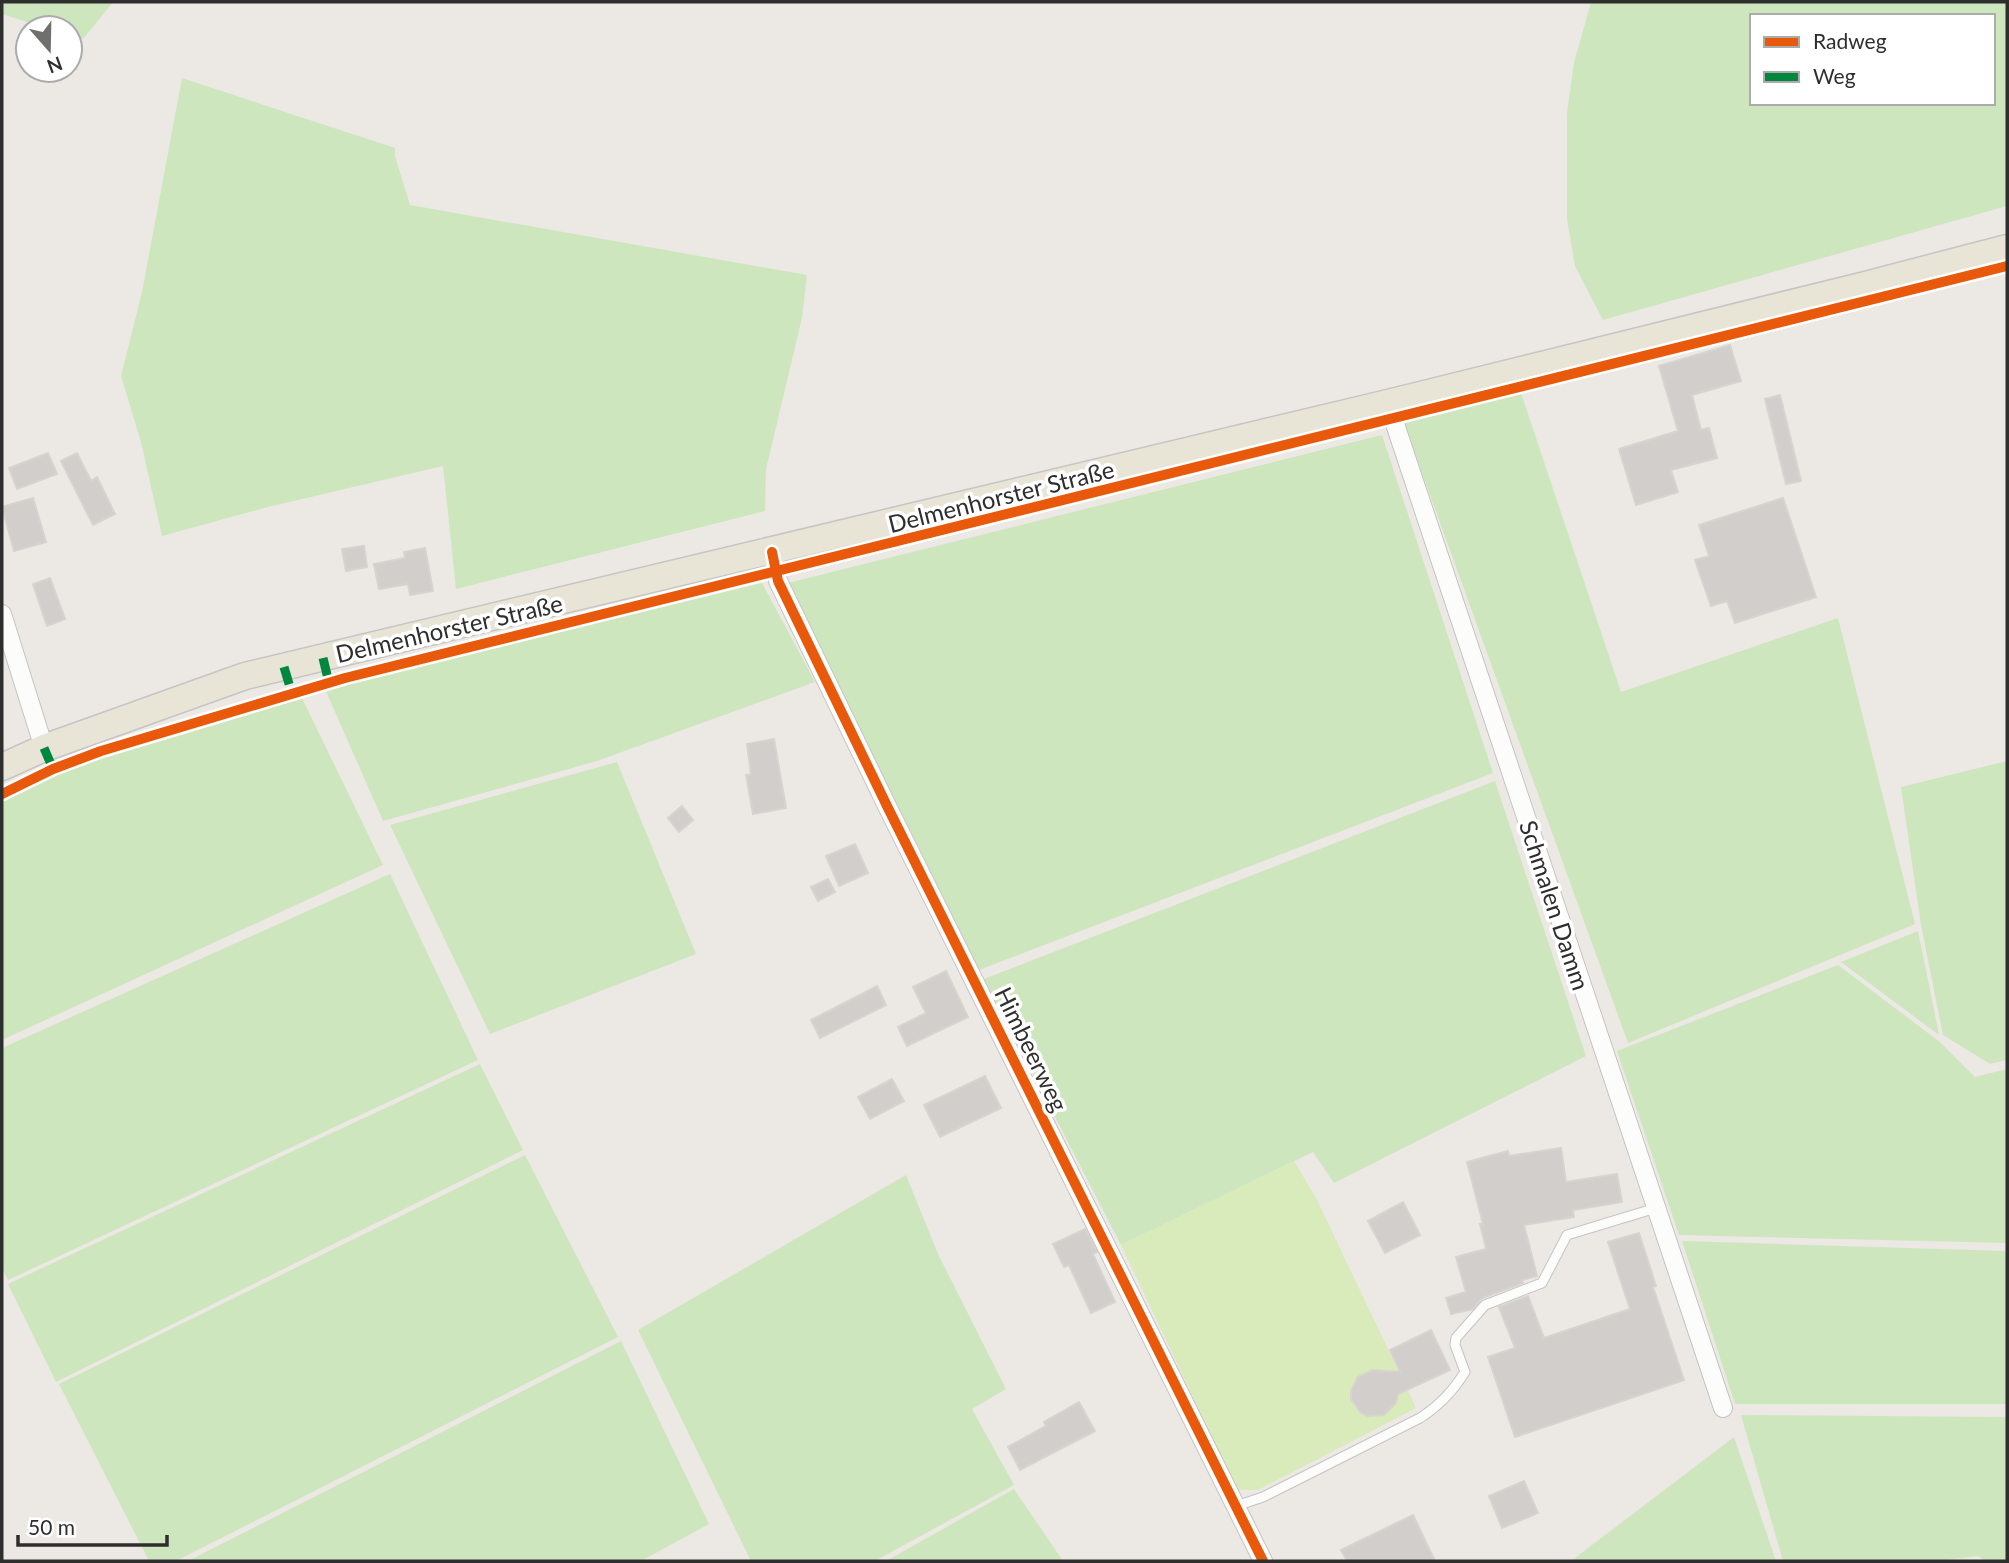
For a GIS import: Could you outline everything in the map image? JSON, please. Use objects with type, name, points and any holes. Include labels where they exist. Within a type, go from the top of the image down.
[{"type":"main road","name":"Delmenhorster Straße","points":[[2,767],[44,748],[245,676],[1388,403],[2007,248]]},
{"type":"street","name":"Schmalen Damm","points":[[1388,403],[1723,1408]]},
{"type":"street","name":"Himbeerweg","points":[[772,552],[778,581],[813,653],[1263,1561]]},
{"type":"street","points":[[2,614],[44,748]]},
{"type":"lane","points":[[1236,1506],[1263,1497],[1420,1419],[1440,1405],[1452,1393],[1465,1372],[1455,1345],[1456,1338],[1485,1305],[1542,1283],[1567,1235],[1656,1208]]},
{"type":"green space","points":[[2,2],[113,2],[84,38],[84,14],[14,14],[14,18],[2,14]]},
{"type":"green space","points":[[1591,2],[2007,2],[2007,206],[1603,320],[1575,266],[1567,219],[1567,113],[1574,63]]},
{"type":"green space","points":[[182,78],[395,148],[410,205],[807,275],[802,318],[766,469],[765,511],[456,589],[443,466],[268,507],[162,536],[141,442],[121,376],[142,292]]},
{"type":"green space","points":[[1521,393],[1621,692],[1838,618],[1915,924],[1628,1043],[1404,423]]},
{"type":"green space","points":[[1382,435],[1493,773],[979,970],[788,583]]},
{"type":"green space","points":[[762,583],[815,682],[597,761],[383,821],[325,689]]},
{"type":"green space","points":[[299,692],[383,865],[2,1040],[2,797],[51,772]]},
{"type":"green space","points":[[2007,761],[2007,1060],[1990,1064],[1943,1035],[1921,925],[1901,787]]},
{"type":"green space","points":[[617,762],[696,954],[490,1034],[390,825]]},
{"type":"green space","points":[[1495,781],[1586,1056],[1334,1183],[1313,1152],[1121,1245],[984,979]]},
{"type":"green space","points":[[390,874],[478,1060],[8,1280],[2,1268],[2,1048]]},
{"type":"green space","points":[[1918,931],[1939,1035],[1841,962]]},
{"type":"green space","points":[[1838,965],[1940,1042],[1975,1077],[2007,1069],[2007,1243],[1679,1235],[1617,1051]]},
{"type":"green space","points":[[480,1064],[523,1150],[56,1382],[8,1284]]},
{"type":"green space","points":[[525,1155],[618,1337],[176,1561],[149,1561],[59,1384]]},
{"type":"green space","points":[[1294,1161],[1317,1200],[1416,1408],[1258,1490],[1237,1490],[1121,1245]]},
{"type":"green space","points":[[906,1175],[938,1254],[1006,1389],[972,1409],[1014,1485],[875,1561],[751,1561],[638,1330]]},
{"type":"green space","points":[[1682,1241],[2007,1251],[2007,1404],[1735,1404]]},
{"type":"green space","points":[[621,1341],[709,1524],[641,1561],[188,1561]]},
{"type":"green space","points":[[1741,1415],[2007,1417],[2007,1561],[1985,1561],[1978,1556],[1937,1561],[1783,1561]]},
{"type":"green space","points":[[1734,1437],[1776,1561],[1571,1561]]},
{"type":"green space","points":[[1014,1489],[1063,1561],[886,1561]]},
{"type":"building","points":[[1730,345],[1741,381],[1692,395],[1701,430],[1709,428],[1717,458],[1671,470],[1678,492],[1636,505],[1619,449],[1678,431],[1659,366]]},
{"type":"building","points":[[1780,395],[1801,481],[1786,484],[1765,399]]},
{"type":"building","points":[[48,453],[57,474],[17,489],[9,468]]},
{"type":"building","points":[[77,453],[91,481],[97,477],[115,514],[93,525],[61,461]]},
{"type":"building","points":[[33,498],[46,542],[14,551],[2,507]]},
{"type":"building","points":[[1783,498],[1816,597],[1735,623],[1727,601],[1711,606],[1695,560],[1709,556],[1699,525]]},
{"type":"building","points":[[364,546],[367,567],[346,571],[342,549]]},
{"type":"building","points":[[425,548],[433,591],[410,595],[408,584],[379,589],[374,564],[405,558],[404,552]]},
{"type":"building","points":[[50,578],[65,619],[47,626],[33,584]]},
{"type":"building","points":[[774,739],[786,808],[753,814],[746,775],[751,774],[747,744]]},
{"type":"building","points":[[682,806],[693,820],[679,832],[668,818]]},
{"type":"building","points":[[855,844],[868,873],[839,886],[826,856]]},
{"type":"building","points":[[828,879],[835,892],[818,901],[811,887]]},
{"type":"building","points":[[946,971],[968,1017],[907,1046],[898,1027],[926,1013],[913,987]]},
{"type":"building","points":[[877,986],[886,1005],[820,1038],[811,1020]]},
{"type":"building","points":[[985,1076],[1001,1108],[940,1137],[924,1105]]},
{"type":"building","points":[[892,1079],[904,1101],[870,1119],[858,1097]]},
{"type":"building","points":[[1561,1148],[1566,1182],[1617,1174],[1622,1202],[1573,1210],[1574,1217],[1524,1225],[1537,1276],[1482,1298],[1473,1309],[1451,1314],[1446,1298],[1466,1292],[1456,1257],[1486,1249],[1480,1224],[1483,1224],[1467,1162],[1508,1151],[1509,1156]]},
{"type":"building","points":[[1403,1202],[1420,1235],[1385,1253],[1368,1221]]},
{"type":"building","points":[[1085,1229],[1097,1252],[1093,1254],[1115,1302],[1091,1313],[1069,1265],[1064,1267],[1053,1244]]},
{"type":"building","points":[[1639,1233],[1656,1286],[1653,1287],[1684,1380],[1515,1437],[1488,1357],[1515,1348],[1499,1307],[1528,1296],[1544,1338],[1630,1309],[1608,1242]]},
{"type":"building","points":[[1431,1330],[1450,1370],[1398,1394],[1396,1403],[1384,1415],[1368,1416],[1361,1413],[1351,1399],[1351,1391],[1358,1377],[1372,1370],[1400,1372],[1390,1350]]},
{"type":"building","points":[[1079,1402],[1095,1431],[1020,1470],[1008,1447],[1046,1426],[1044,1422]]},
{"type":"building","points":[[1524,1481],[1538,1513],[1502,1528],[1489,1496]]},
{"type":"building","points":[[1413,1515],[1435,1561],[1347,1561],[1341,1550]]},
{"type":"marked path","points":[[323,658],[329,683]]},
{"type":"marked path","points":[[284,667],[292,694]]},
{"type":"marked path","points":[[44,748],[53,769]]},
{"type":"cycle path","points":[[2,794],[53,769],[101,751],[345,678],[2007,266]]},
{"type":"cycle path","points":[[772,552],[778,581],[888,808],[1263,1561]]}]
